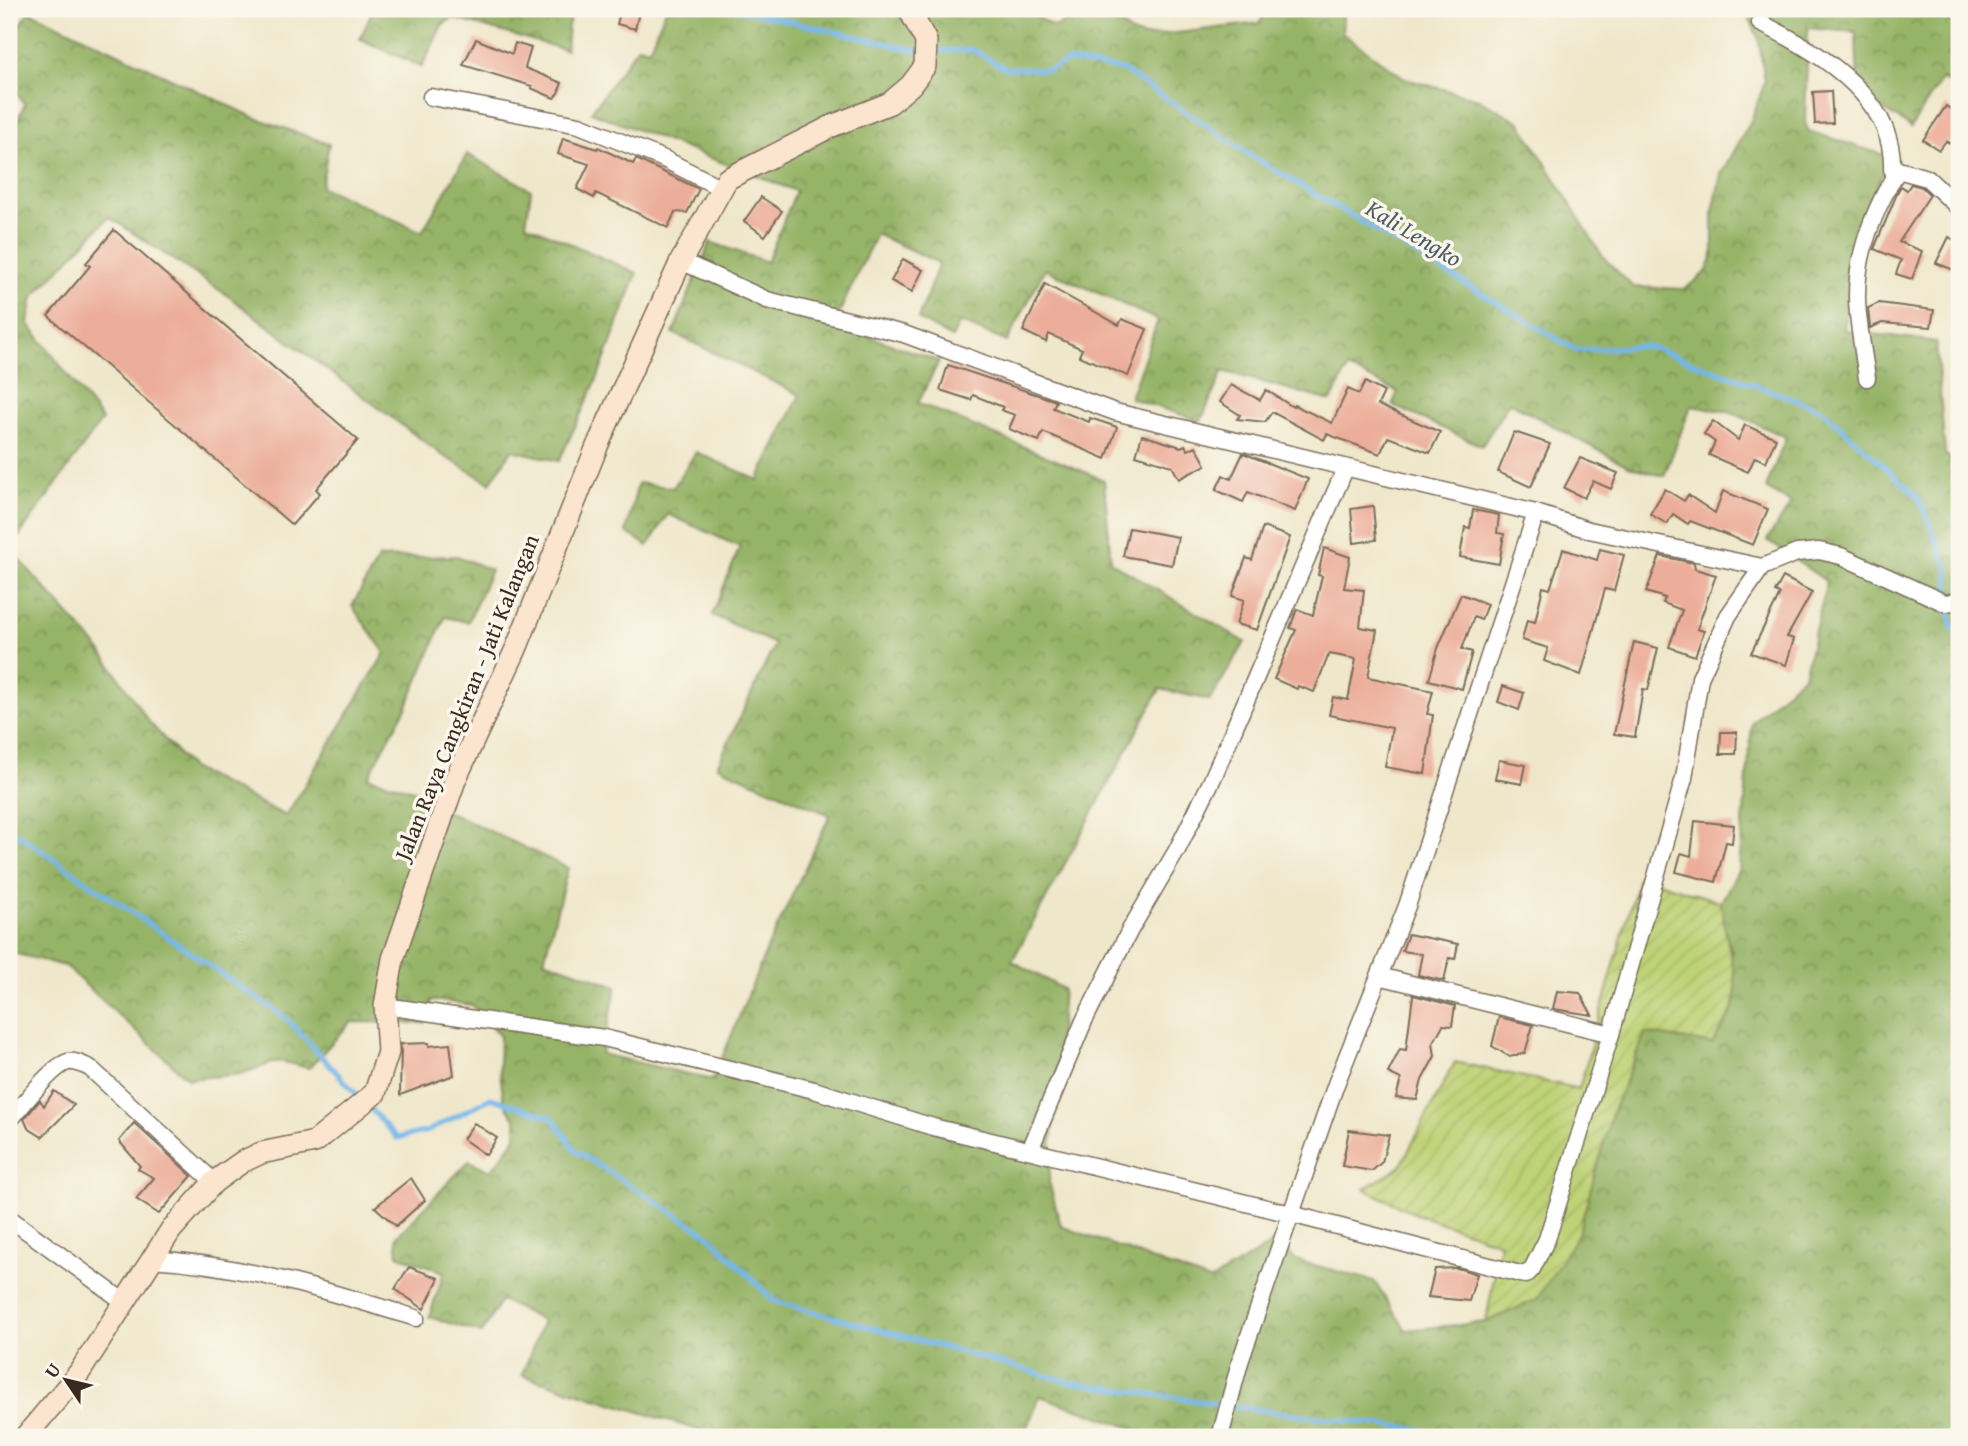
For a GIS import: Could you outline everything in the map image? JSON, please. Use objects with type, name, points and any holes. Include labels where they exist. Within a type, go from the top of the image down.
[{"type":"street","name":"Jalan Raya Cangkiran - Jati Kalangan","points":[[25,1437],[79,1373],[171,1230],[214,1182],[242,1162],[261,1153],[315,1142],[375,1093],[388,1052],[385,1006],[397,947],[455,780],[516,649],[598,444],[681,261],[721,188],[735,173],[890,103],[904,92],[925,66],[926,41],[909,9]]},
{"type":"street","points":[[1760,23],[1793,38],[1829,62],[1852,83],[1875,112],[1889,139],[1892,169],[1927,178],[1959,208]]},
{"type":"street","points":[[431,97],[579,125],[664,159],[721,188]]},
{"type":"street","points":[[1867,378],[1857,312],[1858,272],[1866,235],[1898,170]]},
{"type":"street","points":[[681,261],[767,300],[904,334],[1115,412],[1536,513],[1589,530],[1762,567]]},
{"type":"street","points":[[1030,1150],[1084,1021],[1212,780],[1345,468]]},
{"type":"street","points":[[1220,1437],[1240,1362],[1336,1084],[1407,906],[1536,513]]},
{"type":"street","points":[[385,1006],[604,1038],[814,1090],[933,1127],[1291,1214],[1525,1275],[1532,1269],[1546,1239],[1611,1034],[1684,778],[1700,678],[1728,615],[1762,567],[1797,553],[1819,551],[1841,556],[1954,603]]},
{"type":"street","points":[[1379,976],[1611,1034]]},
{"type":"street","points":[[9,1121],[57,1069],[68,1062],[79,1063],[90,1068],[214,1182]]},
{"type":"street","points":[[9,1218],[123,1301]]},
{"type":"street","points":[[150,1259],[194,1261],[247,1270],[297,1282],[416,1318]]},
{"type":"green space","points":[[373,9],[574,9],[568,26],[566,50],[453,18],[442,25],[422,67],[360,39]]},
{"type":"green space","points":[[666,9],[1024,9],[1054,27],[1084,14],[1118,22],[1131,33],[1143,37],[1260,23],[1266,9],[1348,9],[1343,16],[1342,33],[1406,79],[1479,99],[1520,122],[1603,257],[1633,287],[1685,289],[1707,271],[1713,255],[1713,211],[1721,174],[1750,123],[1765,82],[1758,37],[1745,9],[1959,9],[1959,90],[1942,79],[1911,127],[1858,93],[1856,32],[1808,28],[1805,122],[1808,131],[1891,157],[1855,230],[1858,240],[1844,330],[1936,342],[1945,454],[1959,466],[1959,1437],[1158,1437],[1040,1396],[1023,1437],[720,1437],[522,1375],[543,1321],[501,1300],[482,1333],[429,1317],[444,1272],[398,1255],[396,1237],[469,1161],[491,1171],[516,1137],[516,1120],[504,1102],[499,1066],[500,1036],[472,1005],[432,1000],[425,1023],[351,1022],[309,1068],[279,1061],[240,1074],[188,1079],[65,966],[9,952],[9,139],[25,104],[9,85],[9,43],[29,11],[253,117],[329,144],[321,187],[422,232],[467,154],[531,190],[526,224],[637,273],[598,377],[559,461],[512,450],[490,483],[442,455],[224,293],[109,217],[33,297],[28,323],[102,420],[10,549],[101,651],[149,722],[191,768],[286,816],[385,653],[352,606],[379,558],[457,556],[491,570],[468,622],[445,617],[407,706],[368,777],[441,798],[437,809],[456,815],[568,868],[544,960],[617,986],[601,1054],[713,1080],[767,949],[830,815],[717,766],[775,644],[712,615],[740,547],[668,514],[648,546],[626,532],[638,483],[673,488],[696,452],[758,480],[800,395],[673,333],[710,242],[767,262],[796,191],[591,112],[638,46],[649,49]],"holes":[[[876,234],[939,263],[918,319],[952,338],[960,322],[1007,342],[1045,269],[1158,320],[1130,398],[1201,421],[1223,371],[1331,401],[1348,368],[1398,392],[1392,405],[1482,446],[1509,402],[1628,466],[1664,476],[1691,406],[1731,412],[1786,437],[1766,488],[1791,504],[1767,540],[1827,582],[1804,675],[1752,722],[1739,869],[1721,902],[1722,924],[1732,952],[1712,1044],[1645,1033],[1537,1299],[1486,1322],[1406,1330],[1374,1281],[1295,1260],[1277,1241],[1210,1281],[1061,1226],[1049,1182],[1063,989],[1012,961],[1160,689],[1210,700],[1245,642],[1111,562],[1104,480],[918,403],[939,361],[834,324]]]},
{"type":"green space","points":[[1639,876],[1721,902],[1734,975],[1734,1005],[1712,1044],[1645,1033],[1613,1110],[1578,1234],[1537,1299],[1486,1322],[1500,1243],[1416,1214],[1364,1189],[1400,1167],[1455,1062],[1579,1089]]},
{"type":"building","points":[[621,9],[640,9],[635,29],[617,24]]},
{"type":"building","points":[[476,39],[512,54],[515,43],[531,48],[525,68],[562,83],[558,93],[554,98],[531,88],[532,86],[463,65]]},
{"type":"building","points":[[1831,91],[1833,123],[1815,124],[1813,92]]},
{"type":"building","points":[[1946,106],[1959,115],[1959,149],[1946,141],[1939,150],[1923,140]]},
{"type":"building","points":[[563,138],[597,149],[598,147],[633,164],[636,159],[699,189],[687,213],[675,212],[668,228],[596,193],[594,198],[577,189],[589,164],[558,154]]},
{"type":"building","points":[[1911,184],[1922,187],[1930,195],[1899,242],[1922,251],[1912,279],[1896,274],[1901,260],[1874,249],[1898,191],[1901,186],[1907,190]]},
{"type":"building","points":[[761,197],[782,211],[765,236],[744,221]]},
{"type":"building","points":[[114,230],[358,440],[316,489],[320,493],[292,525],[48,316],[90,266],[86,263]]},
{"type":"building","points":[[1949,237],[1959,243],[1959,272],[1936,263]]},
{"type":"building","points":[[903,259],[923,270],[912,292],[891,281]]},
{"type":"building","points":[[1045,284],[1119,325],[1122,319],[1147,329],[1128,376],[1079,356],[1082,349],[1049,334],[1046,342],[1023,331]]},
{"type":"building","points":[[1879,303],[1934,310],[1931,327],[1882,323],[1870,328],[1868,308]]},
{"type":"building","points":[[948,365],[1056,401],[1053,408],[1089,422],[1090,418],[1117,427],[1106,459],[1043,432],[1039,441],[1009,429],[1015,415],[1001,410],[1003,407],[973,395],[971,400],[940,390]]},
{"type":"building","points":[[1365,382],[1384,392],[1378,405],[1440,432],[1430,453],[1388,437],[1380,454],[1327,434],[1324,440],[1272,412],[1265,422],[1237,419],[1240,415],[1220,402],[1231,385],[1260,400],[1266,390],[1293,407],[1294,405],[1332,423],[1348,389],[1359,394]]},
{"type":"building","points":[[1713,421],[1738,440],[1745,425],[1776,438],[1766,462],[1755,457],[1748,472],[1709,455],[1715,442],[1704,434]]},
{"type":"building","points":[[1514,432],[1550,444],[1531,487],[1498,472]]},
{"type":"building","points":[[1142,435],[1181,447],[1185,445],[1188,450],[1196,446],[1206,465],[1179,479],[1172,466],[1136,455]]},
{"type":"building","points":[[1243,453],[1308,479],[1295,511],[1248,492],[1243,502],[1216,490],[1223,475],[1231,479]]},
{"type":"building","points":[[1580,458],[1618,473],[1611,489],[1593,481],[1584,498],[1564,488]]},
{"type":"building","points":[[1665,489],[1684,501],[1688,495],[1715,513],[1723,491],[1768,509],[1753,545],[1690,521],[1688,524],[1673,514],[1667,524],[1650,514]]},
{"type":"building","points":[[1373,506],[1376,540],[1354,543],[1351,509]]},
{"type":"building","points":[[1473,510],[1499,515],[1497,533],[1504,534],[1499,564],[1460,557],[1465,527],[1470,528]]},
{"type":"building","points":[[1263,527],[1290,537],[1257,630],[1236,624],[1244,600],[1232,596],[1246,558],[1252,560]]},
{"type":"building","points":[[1129,528],[1178,537],[1172,565],[1123,556]]},
{"type":"building","points":[[1324,548],[1350,557],[1344,588],[1364,590],[1360,627],[1377,630],[1368,677],[1433,691],[1427,714],[1433,715],[1425,774],[1385,767],[1392,728],[1329,715],[1333,697],[1348,700],[1356,659],[1329,654],[1314,692],[1298,686],[1297,689],[1274,679],[1296,630],[1290,628],[1297,609],[1313,615],[1322,576],[1318,575]]},
{"type":"building","points":[[1563,549],[1597,560],[1600,549],[1624,555],[1614,591],[1605,589],[1581,675],[1544,661],[1548,648],[1522,640],[1527,620],[1535,622],[1543,587],[1550,589]]},
{"type":"building","points":[[1660,556],[1694,563],[1695,569],[1716,575],[1697,629],[1704,631],[1695,656],[1669,647],[1682,610],[1663,603],[1665,598],[1646,592]]},
{"type":"building","points":[[1783,577],[1812,592],[1787,637],[1794,639],[1786,665],[1751,653],[1780,594],[1775,592]]},
{"type":"building","points":[[1461,594],[1487,604],[1481,620],[1474,617],[1462,649],[1472,652],[1462,689],[1429,680],[1438,648]]},
{"type":"building","points":[[1634,642],[1658,648],[1648,690],[1643,689],[1635,737],[1614,734]]},
{"type":"building","points":[[1503,686],[1524,693],[1519,710],[1498,702]]},
{"type":"building","points":[[1721,732],[1737,732],[1736,754],[1720,754]]},
{"type":"building","points":[[1499,760],[1526,765],[1522,784],[1495,779]]},
{"type":"building","points":[[1695,821],[1734,825],[1732,843],[1726,842],[1716,882],[1676,872],[1681,853],[1691,856]]},
{"type":"building","points":[[1408,934],[1458,944],[1455,959],[1449,958],[1444,981],[1418,975],[1422,954],[1402,951]]},
{"type":"building","points":[[1557,991],[1580,993],[1592,1015],[1553,1009]]},
{"type":"building","points":[[1413,995],[1455,1006],[1452,1026],[1443,1025],[1433,1043],[1435,1056],[1422,1080],[1417,1100],[1396,1098],[1401,1079],[1388,1073],[1400,1049],[1406,1050]]},
{"type":"building","points":[[1499,1017],[1533,1025],[1525,1053],[1510,1057],[1492,1046]]},
{"type":"building","points":[[429,1043],[429,1046],[450,1044],[454,1075],[400,1095],[401,1044]]},
{"type":"building","points":[[54,1091],[74,1105],[42,1137],[28,1128],[24,1119],[40,1100],[44,1106]]},
{"type":"building","points":[[134,1123],[192,1176],[159,1214],[136,1199],[154,1178],[138,1169],[140,1166],[119,1141]]},
{"type":"building","points":[[474,1123],[497,1138],[486,1155],[463,1139]]},
{"type":"building","points":[[1349,1130],[1389,1135],[1382,1162],[1372,1171],[1342,1166]]},
{"type":"building","points":[[411,1178],[425,1200],[396,1226],[375,1207]]},
{"type":"building","points":[[409,1267],[439,1278],[424,1309],[395,1289]]},
{"type":"building","points":[[1457,1268],[1477,1274],[1469,1301],[1428,1297],[1435,1269]]},
{"type":"waterway","name":"Kali Lengko","points":[[736,9],[920,51]]},
{"type":"waterway","name":"Kali Lengko","points":[[930,51],[973,50],[1005,68],[1049,70],[1069,61],[1123,70],[1258,160],[1576,350],[1648,346],[1821,409],[1918,497],[1948,568],[1951,627],[1959,633]]},
{"type":"waterway","points":[[9,828],[286,1018],[360,1098]]},
{"type":"waterway","points":[[367,1105],[397,1138],[428,1131],[491,1098],[553,1118],[576,1151],[710,1236],[774,1301],[1069,1382],[1267,1411],[1482,1437]]}]
